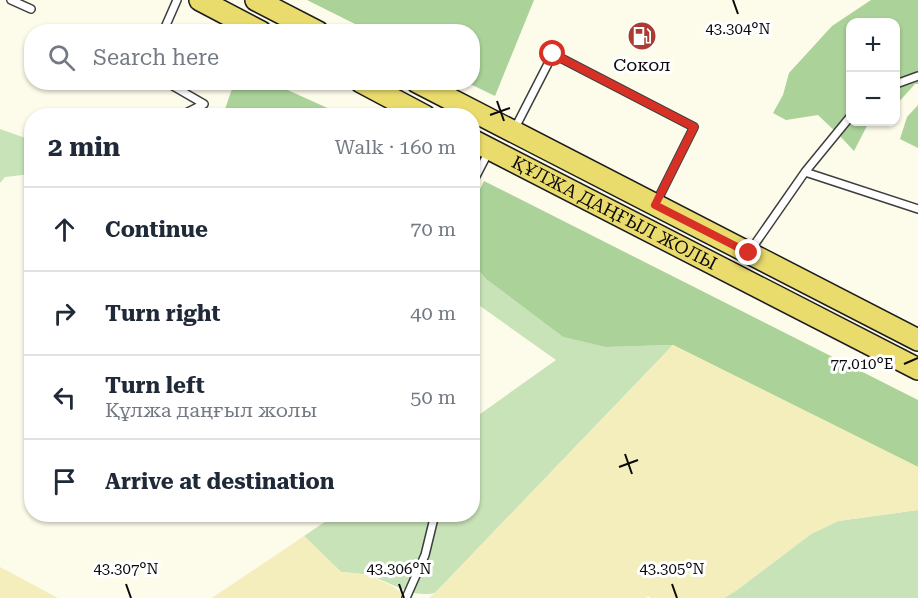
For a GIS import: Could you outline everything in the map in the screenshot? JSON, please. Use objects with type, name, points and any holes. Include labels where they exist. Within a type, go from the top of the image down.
[{"type":"main road","points":[[200,0],[246,24]]},
{"type":"main road","points":[[256,0],[302,24]]},
{"type":"main road","points":[[376,90],[410,108]]},
{"type":"main road","name":"ҚҰЛЖА ДАҢҒЫЛ ЖОЛЫ","points":[[432,90],[467,108]]},
{"type":"main road","name":"ҚҰЛЖА ДАҢҒЫЛ ЖОЛЫ","points":[[480,115],[918,340]]},
{"type":"main road","name":"ҚҰЛЖА ДАҢҒЫЛ ЖОЛЫ","points":[[481,144],[918,369]]},
{"type":"lane","points":[[11,0],[31,9]]},
{"type":"lane","points":[[166,24],[177,0]]},
{"type":"lane","points":[[513,132],[553,54],[694,127],[655,205]]},
{"type":"lane","points":[[900,83],[918,76]]},
{"type":"lane","points":[[180,90],[204,104],[196,108]]},
{"type":"lane","points":[[749,253],[805,172],[846,122]]},
{"type":"lane","points":[[805,172],[918,209]]},
{"type":"lane","points":[[406,598],[425,555],[433,522]]},
{"type":"green space","points":[[307,0],[534,0],[495,96],[480,89],[480,24],[355,24]]},
{"type":"green space","points":[[871,0],[918,0],[918,84],[915,84],[900,101],[900,18],[846,18],[846,126],[867,126],[854,151],[818,115],[786,120],[773,113],[783,95],[789,73],[832,26]]},
{"type":"green space","points":[[232,90],[288,90],[327,108],[225,108]]},
{"type":"green space","points":[[918,105],[918,148],[900,139],[907,117]]},
{"type":"green space","points":[[0,129],[24,138],[24,175],[5,177],[0,183]]},
{"type":"green space","points":[[484,181],[918,400],[918,467],[673,345],[605,347],[563,337],[480,272],[480,189]]},
{"type":"green space","points":[[480,272],[563,337],[605,347],[673,345],[435,593],[420,594],[370,576],[341,572],[304,536],[325,522],[480,522],[480,414],[556,360],[480,306]]},
{"type":"green space","points":[[918,510],[918,598],[724,598],[811,534],[838,521]]},
{"type":"sand","points":[[673,345],[918,467],[918,510],[838,521],[811,534],[724,598],[651,598],[648,596],[646,598],[429,598],[435,593]]},
{"type":"sand","points":[[304,536],[341,572],[363,574],[375,578],[410,598],[212,598]]},
{"type":"sand","points":[[0,567],[58,598],[0,598]]},
{"type":"place","name":"Сокол","points":[[642,36]]},
{"type":"route","points":[[553,54],[694,127],[655,205],[749,253]]}]
